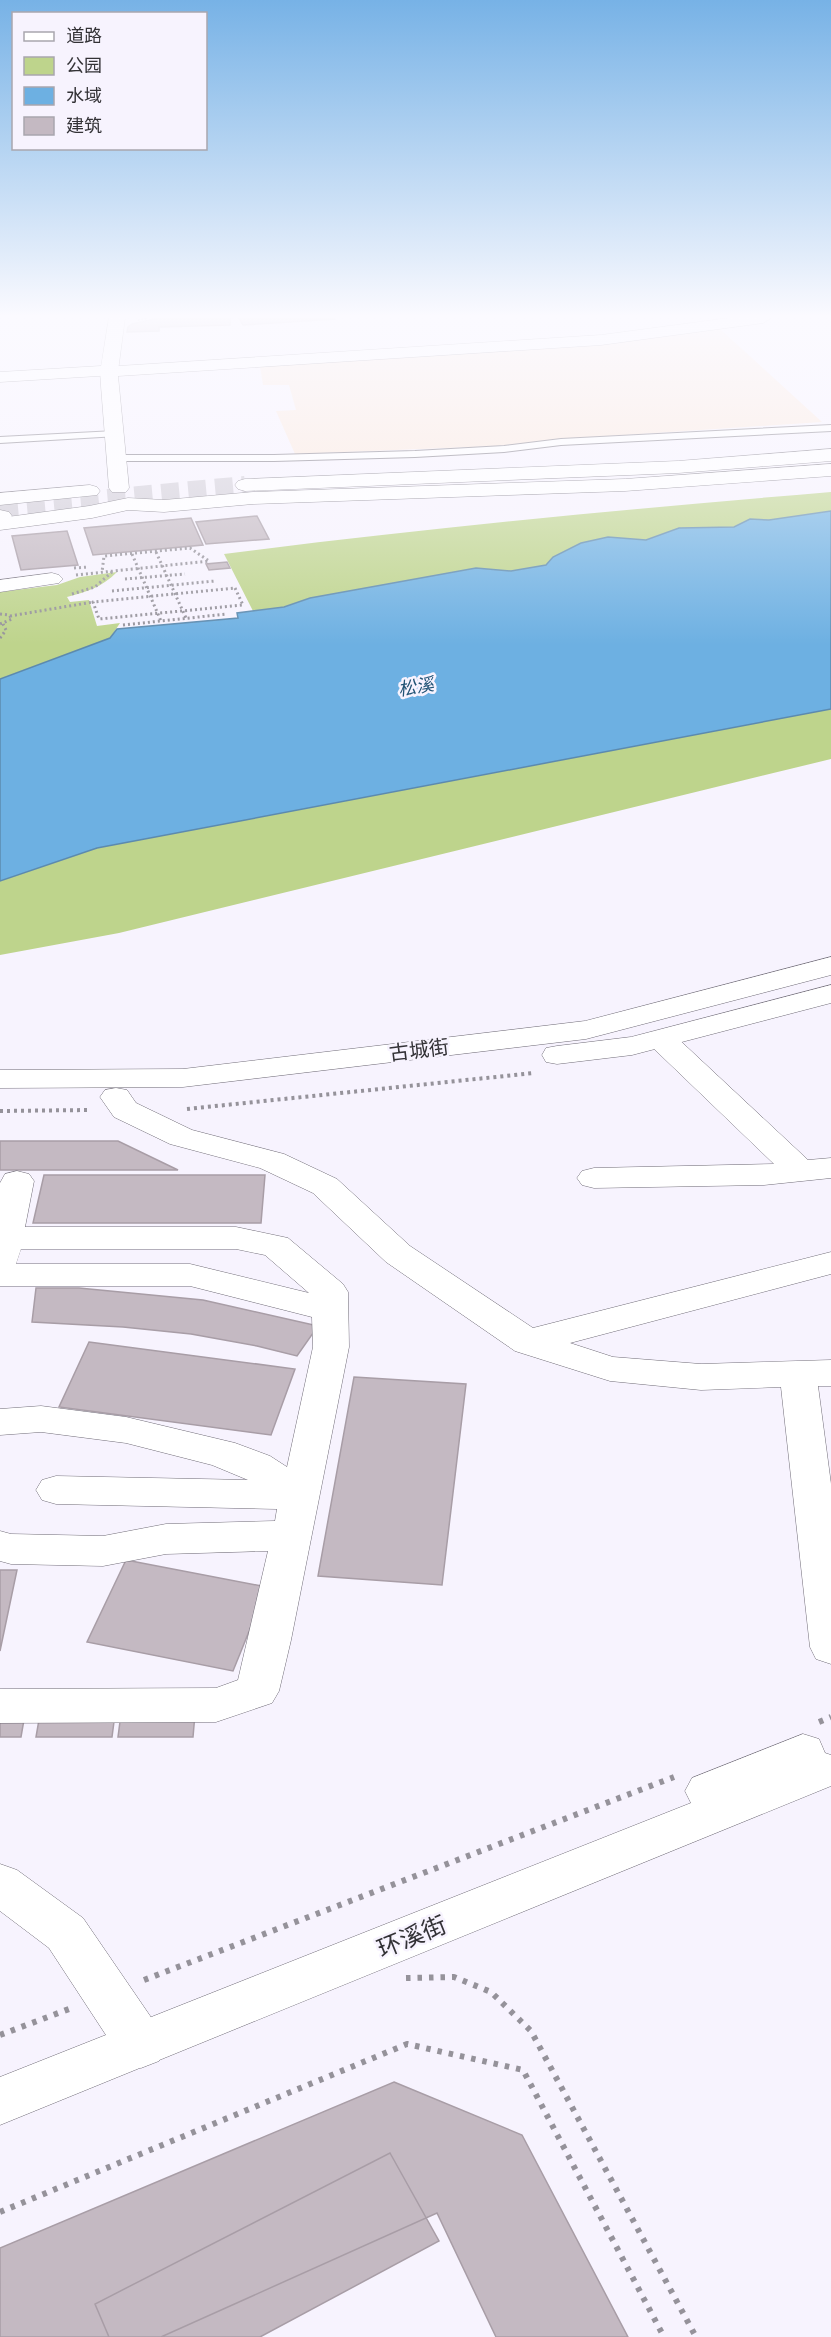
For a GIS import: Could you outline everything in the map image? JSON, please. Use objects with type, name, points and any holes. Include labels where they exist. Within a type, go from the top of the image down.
[{"type":"street","points":[[114,427],[122,497]]},
{"type":"street","points":[[240,485],[642,462],[831,448]]},
{"type":"street","points":[[240,485],[621,470],[831,455]]},
{"type":"street","points":[[240,485],[616,479],[831,463]]},
{"type":"street","points":[[1,514],[30,496],[122,497],[164,507],[253,498],[625,485],[831,470]]},
{"type":"street","points":[[195,482],[205,503]]},
{"type":"street","points":[[1,514],[39,518],[122,497],[152,485]]},
{"type":"street","points":[[30,496],[39,518]]},
{"type":"street","points":[[0,586],[52,579]]},
{"type":"street","name":"古城街","points":[[0,1079],[183,1077],[586,1030],[831,966]]},
{"type":"street","name":"古城街","points":[[0,1098],[121,1103],[632,1046],[831,994]]},
{"type":"street","points":[[660,1039],[815,1169]]},
{"type":"street","points":[[121,1103],[182,1137],[272,1161],[325,1186],[398,1254],[528,1342],[610,1369],[701,1377],[814,1374],[831,1647]]},
{"type":"street","points":[[594,1178],[764,1175],[815,1169]]},
{"type":"street","points":[[2,1256],[17,1181]]},
{"type":"street","points":[[0,1706],[216,1705],[257,1690],[270,1640],[331,1347],[330,1292],[276,1246],[236,1238],[195,1238],[2,1256]]},
{"type":"street","points":[[190,1275],[195,1238]]},
{"type":"street","points":[[2,1256],[190,1275],[330,1310]]},
{"type":"street","points":[[528,1342],[831,1263]]},
{"type":"street","points":[[0,1422],[41,1419],[126,1430],[189,1445],[221,1453],[256,1466],[300,1496]]},
{"type":"street","points":[[56,1490],[300,1496]]},
{"type":"street","points":[[0,1546],[11,1549],[103,1551],[166,1539],[292,1535]]},
{"type":"street","name":"环溪街","points":[[0,2076],[126,2021],[818,1740]]},
{"type":"street","points":[[0,1884],[66,1933],[126,2021]]},
{"type":"street","name":"环溪街","points":[[0,2101],[126,2021]]},
{"type":"lane","points":[[119,458],[274,458],[416,454],[504,449],[561,442],[831,428]]},
{"type":"lane","points":[[0,440],[115,434]]},
{"type":"path","points":[[75,576],[209,561],[190,548],[104,556],[102,572]]},
{"type":"path","points":[[156,552],[186,618]]},
{"type":"path","points":[[132,554],[161,621]]},
{"type":"path","points":[[125,579],[185,574]]},
{"type":"path","points":[[111,591],[215,581]]},
{"type":"path","points":[[0,614],[10,616],[93,602],[235,588],[243,605],[99,619],[93,602]]},
{"type":"path","points":[[123,625],[226,614]]},
{"type":"path","points":[[0,638],[6,630],[2,624],[12,619],[10,616]]},
{"type":"path","points":[[0,1111],[121,1103],[189,1109],[544,1072]]},
{"type":"path","points":[[0,2036],[126,2021],[684,1773]]},
{"type":"path","points":[[400,1978],[454,1977],[482,1988],[491,1992],[531,2031],[696,2337]]},
{"type":"path","points":[[0,2212],[407,2044],[523,2070],[664,2337]]},
{"type":"shaded area","points":[[283,427],[746,427],[496,446],[295,454]]},
{"type":"green space","points":[[831,492],[831,511],[769,520],[750,519],[734,527],[679,528],[646,540],[608,537],[581,543],[554,557],[547,565],[511,571],[476,568],[310,598],[284,607],[253,611],[224,554],[527,520]]},
{"type":"green space","points":[[117,572],[106,582],[94,588],[67,597],[70,602],[89,600],[97,626],[120,623],[110,638],[0,679],[0,592],[57,585],[80,577]]},
{"type":"green space","points":[[831,709],[831,759],[119,933],[0,955],[0,881],[97,848]]},
{"type":"water","name":"松溪","points":[[831,511],[831,709],[97,848],[0,881],[0,679],[110,638],[117,629],[238,618],[237,613],[284,607],[310,598],[476,568],[511,571],[546,565],[553,557],[581,543],[608,537],[646,540],[679,528],[734,527],[750,519],[769,520]]},
{"type":"building","points":[[257,516],[269,539],[206,544],[196,522]]},
{"type":"building","points":[[191,518],[203,545],[93,555],[84,528]]},
{"type":"building","points":[[67,531],[78,565],[21,570],[12,536]]},
{"type":"building","points":[[227,562],[230,568],[209,570],[206,564]]},
{"type":"building","points":[[0,1141],[118,1141],[178,1170],[0,1170]]},
{"type":"building","points":[[44,1175],[265,1175],[261,1223],[33,1223]]},
{"type":"building","points":[[36,1288],[79,1288],[203,1300],[318,1326],[297,1356],[191,1334],[123,1327],[32,1322]]},
{"type":"building","points":[[89,1342],[295,1369],[271,1435],[59,1407]]},
{"type":"building","points":[[354,1377],[466,1384],[442,1585],[318,1576]]},
{"type":"building","points":[[126,1560],[267,1587],[233,1671],[87,1642]]},
{"type":"building","points":[[0,1570],[17,1570],[0,1651]]},
{"type":"building","points":[[0,1714],[25,1714],[21,1737],[0,1737]]},
{"type":"building","points":[[40,1714],[115,1714],[112,1737],[36,1737]]},
{"type":"building","points":[[121,1714],[195,1714],[193,1737],[118,1737]]},
{"type":"building","points":[[394,2082],[522,2135],[628,2337],[496,2337],[437,2213],[161,2337],[0,2337],[0,2248]]},
{"type":"building","points":[[390,2153],[439,2241],[260,2337],[109,2337],[95,2304]]},
{"type":"tunnel","points":[[0,508],[245,485]]}]
